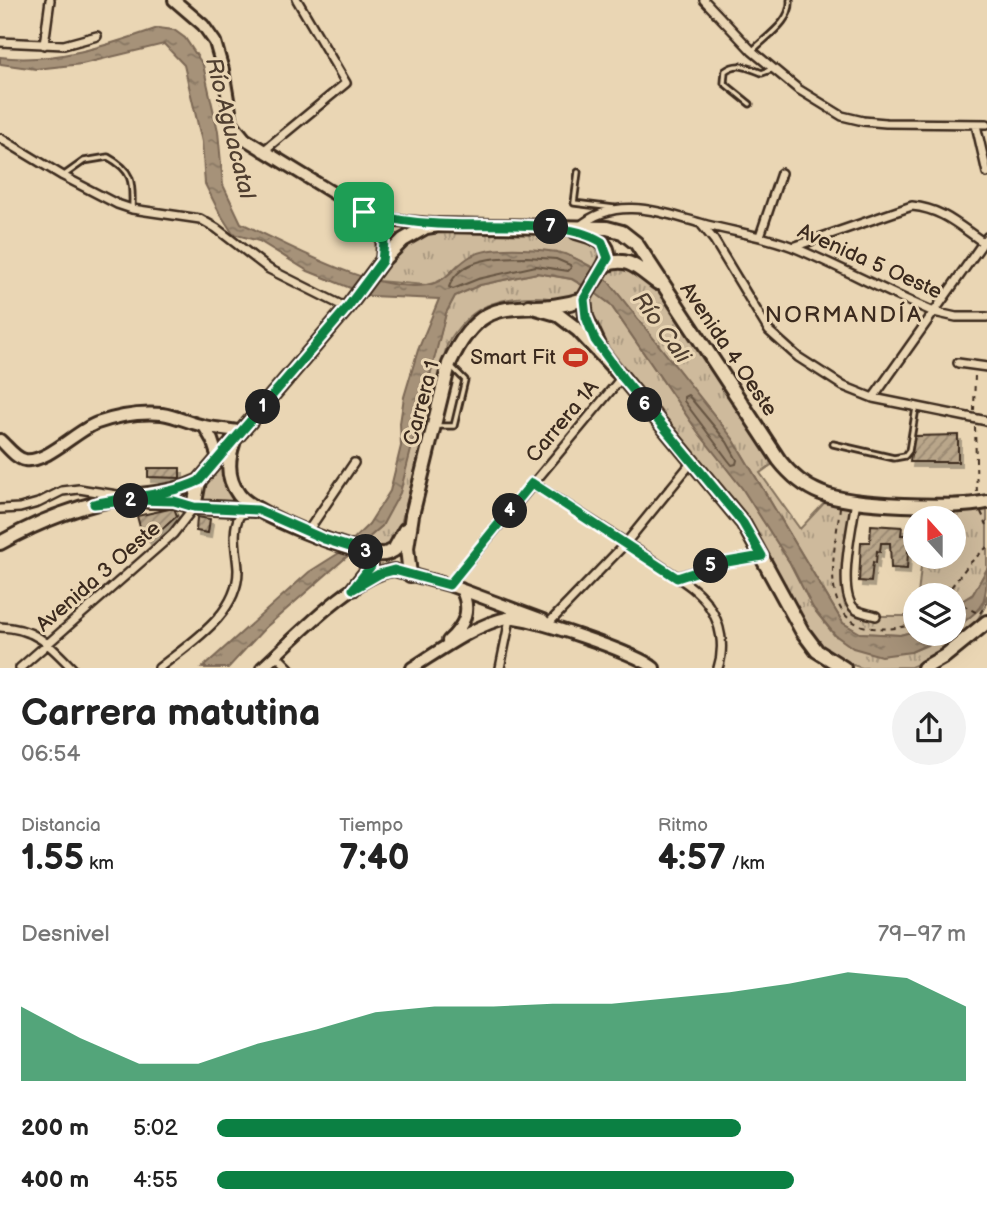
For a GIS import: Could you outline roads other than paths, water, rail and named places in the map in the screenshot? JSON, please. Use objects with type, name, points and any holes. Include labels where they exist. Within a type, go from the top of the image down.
[{"type":"main road","name":"Avenida 4 Oeste","points":[[199,481],[379,265],[403,240],[426,227],[439,225],[578,227],[607,228],[622,232],[636,243],[779,460],[792,475],[820,493],[856,500],[927,505],[981,502]]},
{"type":"main road","points":[[556,227],[592,236],[602,242],[607,251],[604,267],[585,296],[586,317],[595,340],[622,377],[743,523],[802,631],[817,651],[844,668]]},
{"type":"main road","points":[[604,267],[620,260],[627,261],[664,287]]},
{"type":"main road","name":"Carrera 1","points":[[412,515],[449,364],[460,342],[477,323],[492,312],[529,306],[567,305],[585,296]]},
{"type":"main road","points":[[529,306],[557,314],[568,322],[622,377]]},
{"type":"main road","points":[[242,432],[233,444],[229,457],[229,472],[240,497],[258,510],[324,539],[383,555],[394,550],[412,515]]},
{"type":"main road","points":[[194,507],[199,481]]},
{"type":"main road","points":[[0,543],[44,521],[94,504],[125,497],[174,492],[199,481]]},
{"type":"main road","points":[[94,504],[138,500],[174,501],[194,507],[258,510]]},
{"type":"main road","points":[[410,575],[407,548],[412,515]]},
{"type":"main road","points":[[353,589],[371,566],[367,552]]},
{"type":"main road","points":[[924,668],[945,656],[983,618]]},
{"type":"street","points":[[44,45],[50,0]]},
{"type":"street","name":"Avenida 4 Oeste","points":[[174,0],[210,33],[220,55],[232,123],[245,139],[262,152],[364,212],[396,221],[439,225]]},
{"type":"street","points":[[262,152],[346,83],[297,0]]},
{"type":"street","points":[[704,0],[752,51],[773,69],[798,89],[842,116],[886,123],[987,124]]},
{"type":"street","points":[[0,42],[64,45],[97,36]]},
{"type":"street","points":[[976,125],[987,173]]},
{"type":"street","points":[[0,138],[63,176],[132,209],[200,219],[216,228],[269,269],[350,303]]},
{"type":"street","points":[[760,236],[781,173]]},
{"type":"street","points":[[792,247],[912,206],[930,208],[944,214],[985,240],[873,398]]},
{"type":"street","name":"Avenida 5 Oeste","points":[[578,227],[592,217],[616,208],[657,211],[701,224],[760,236],[792,247],[933,312],[956,317],[987,317]]},
{"type":"street","name":"Avenida 4 Oeste","points":[[364,212],[380,230],[384,242],[379,265]]},
{"type":"street","points":[[701,224],[714,240],[756,312],[781,344],[820,373],[873,398],[987,421]]},
{"type":"street","points":[[958,363],[987,367]]},
{"type":"street","name":"Carrera 1A","points":[[449,585],[622,377]]},
{"type":"street","points":[[0,440],[12,453],[24,460],[35,459],[54,450],[77,433],[96,424],[124,416],[163,414],[204,426],[242,432]]},
{"type":"street","points":[[204,426],[216,448],[218,458]]},
{"type":"street","points":[[547,625],[626,543],[692,462]]},
{"type":"street","points":[[308,531],[354,463]]},
{"type":"street","points":[[532,483],[702,596],[717,621],[722,652],[718,668]]},
{"type":"street","points":[[0,509],[20,508],[38,503],[62,491],[79,489],[125,497]]},
{"type":"street","points":[[856,500],[845,586],[850,602],[857,611],[876,616]]},
{"type":"street","name":"Avenida 3 Oeste","points":[[20,668],[173,534],[194,507]]},
{"type":"street","points":[[159,668],[224,611],[236,593],[237,520],[240,515],[258,510]]},
{"type":"street","points":[[677,578],[716,565],[762,556]]},
{"type":"street","points":[[262,668],[353,589],[387,570],[394,570],[461,589],[511,612],[634,655],[654,668]]},
{"type":"street","points":[[436,653],[465,621],[466,599],[461,589]]},
{"type":"street","points":[[412,668],[511,612]]},
{"type":"street","points":[[500,668],[511,612]]},
{"type":"street","points":[[487,625],[501,633],[505,640]]},
{"type":"street","points":[[0,627],[26,631],[48,643],[72,668]]},
{"type":"street","points":[[276,655],[289,668]]},
{"type":"lane","points":[[752,51],[786,18],[790,11],[790,0]]},
{"type":"lane","points":[[750,104],[724,83],[725,71],[738,64],[762,73],[773,69]]},
{"type":"lane","points":[[63,176],[84,161],[108,157],[125,168],[130,177],[132,209]]},
{"type":"lane","points":[[578,172],[574,203],[616,208]]},
{"type":"lane","points":[[434,426],[454,426],[466,380],[449,364]]},
{"type":"lane","points":[[833,444],[894,458],[905,456],[909,451],[916,406]]},
{"type":"water","points":[[158,28],[174,30],[185,38],[203,65],[218,131],[223,185],[241,223],[307,255],[357,275],[405,286],[434,283],[471,256],[501,249],[557,252],[604,276],[733,439],[843,623],[860,633],[903,634],[903,646],[924,646],[911,652],[881,656],[853,648],[835,635],[813,608],[790,563],[742,488],[698,432],[610,304],[572,279],[537,273],[480,285],[455,296],[446,313],[400,493],[382,526],[265,628],[228,668],[202,668],[309,572],[339,553],[369,524],[390,491],[401,446],[400,423],[404,397],[418,350],[439,299],[370,296],[308,271],[259,241],[233,234],[205,184],[202,142],[184,65],[164,44],[82,64],[36,69],[0,64],[0,57],[40,58],[100,46]]},
{"type":"water","points":[[987,569],[984,599],[977,611],[966,620],[966,598],[973,594]]},
{"type":"place","name":"Smart Fit","points":[[576,357]]},
{"type":"district","name":"NORMANDÍA","points":[[844,314]]},
{"type":"water label","name":"Río Aguacatal","points":[[231,128]]},
{"type":"water label","name":"Río Cali","points":[[662,327]]}]
